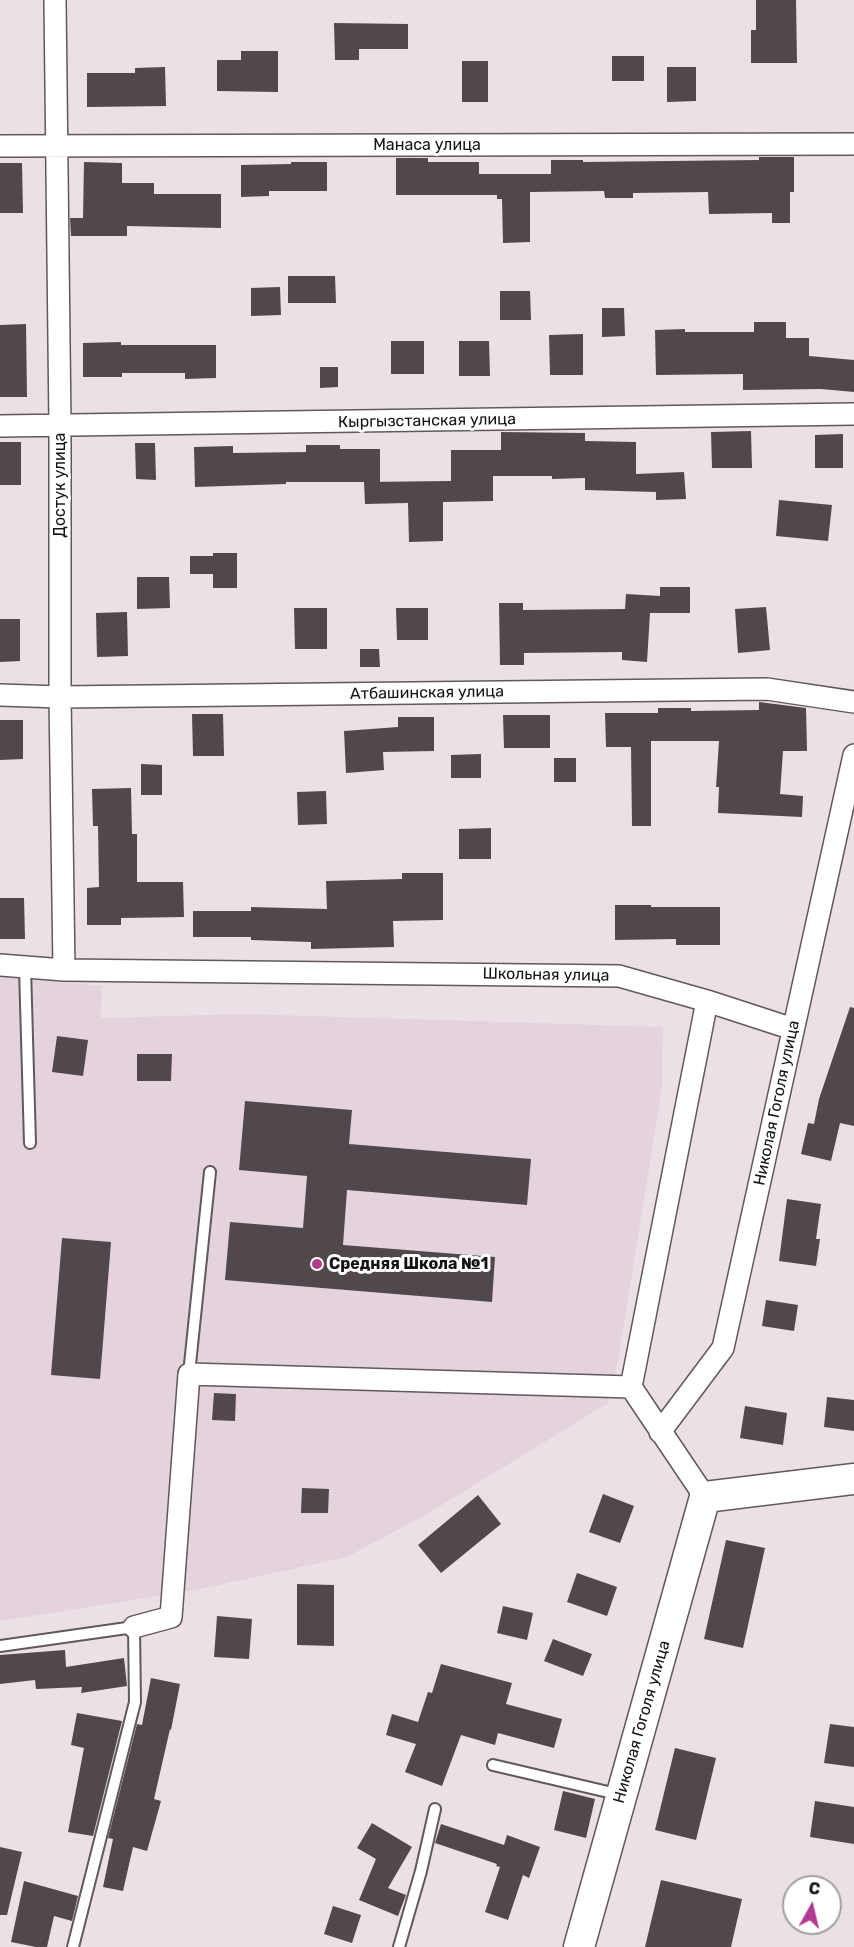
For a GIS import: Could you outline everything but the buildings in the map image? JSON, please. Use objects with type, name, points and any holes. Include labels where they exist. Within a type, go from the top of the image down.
[{"type":"street","name":"Достук улица","points":[[55,0],[63,970]]},
{"type":"street","name":"Манаса улица","points":[[0,146],[854,144]]},
{"type":"street","name":"Кыргызстанская улица","points":[[0,426],[854,414]]},
{"type":"street","name":"Атбашинская улица","points":[[0,695],[60,697],[767,689],[854,702]]},
{"type":"street","name":"Николая Гоголя улица","points":[[660,1432],[723,1348],[854,755]]},
{"type":"street","name":"Школьная улица","points":[[0,965],[63,970],[619,976],[793,1029]]},
{"type":"street","points":[[707,1001],[631,1387],[705,1497],[854,1479]]},
{"type":"street","points":[[134,1627],[171,1617],[189,1374],[631,1387]]},
{"type":"street","name":"Николая Гоголя улица","points":[[579,1947],[705,1497]]},
{"type":"lane","points":[[25,968],[30,1143]]},
{"type":"lane","points":[[189,1374],[210,1173]]},
{"type":"lane","points":[[0,1646],[134,1627],[135,1702],[73,1947]]},
{"type":"lane","points":[[493,1765],[621,1795]]},
{"type":"lane","points":[[399,1947],[421,1871],[435,1809]]},
{"type":"shaded area","name":"Средняя Школа №1","points":[[0,977],[102,986],[101,1018],[244,1014],[663,1027],[662,1087],[618,1361],[608,1403],[427,1514],[347,1557],[196,1590],[0,1621]]},
{"type":"place","name":"Средняя Школа №1","points":[[317,1264]]}]
